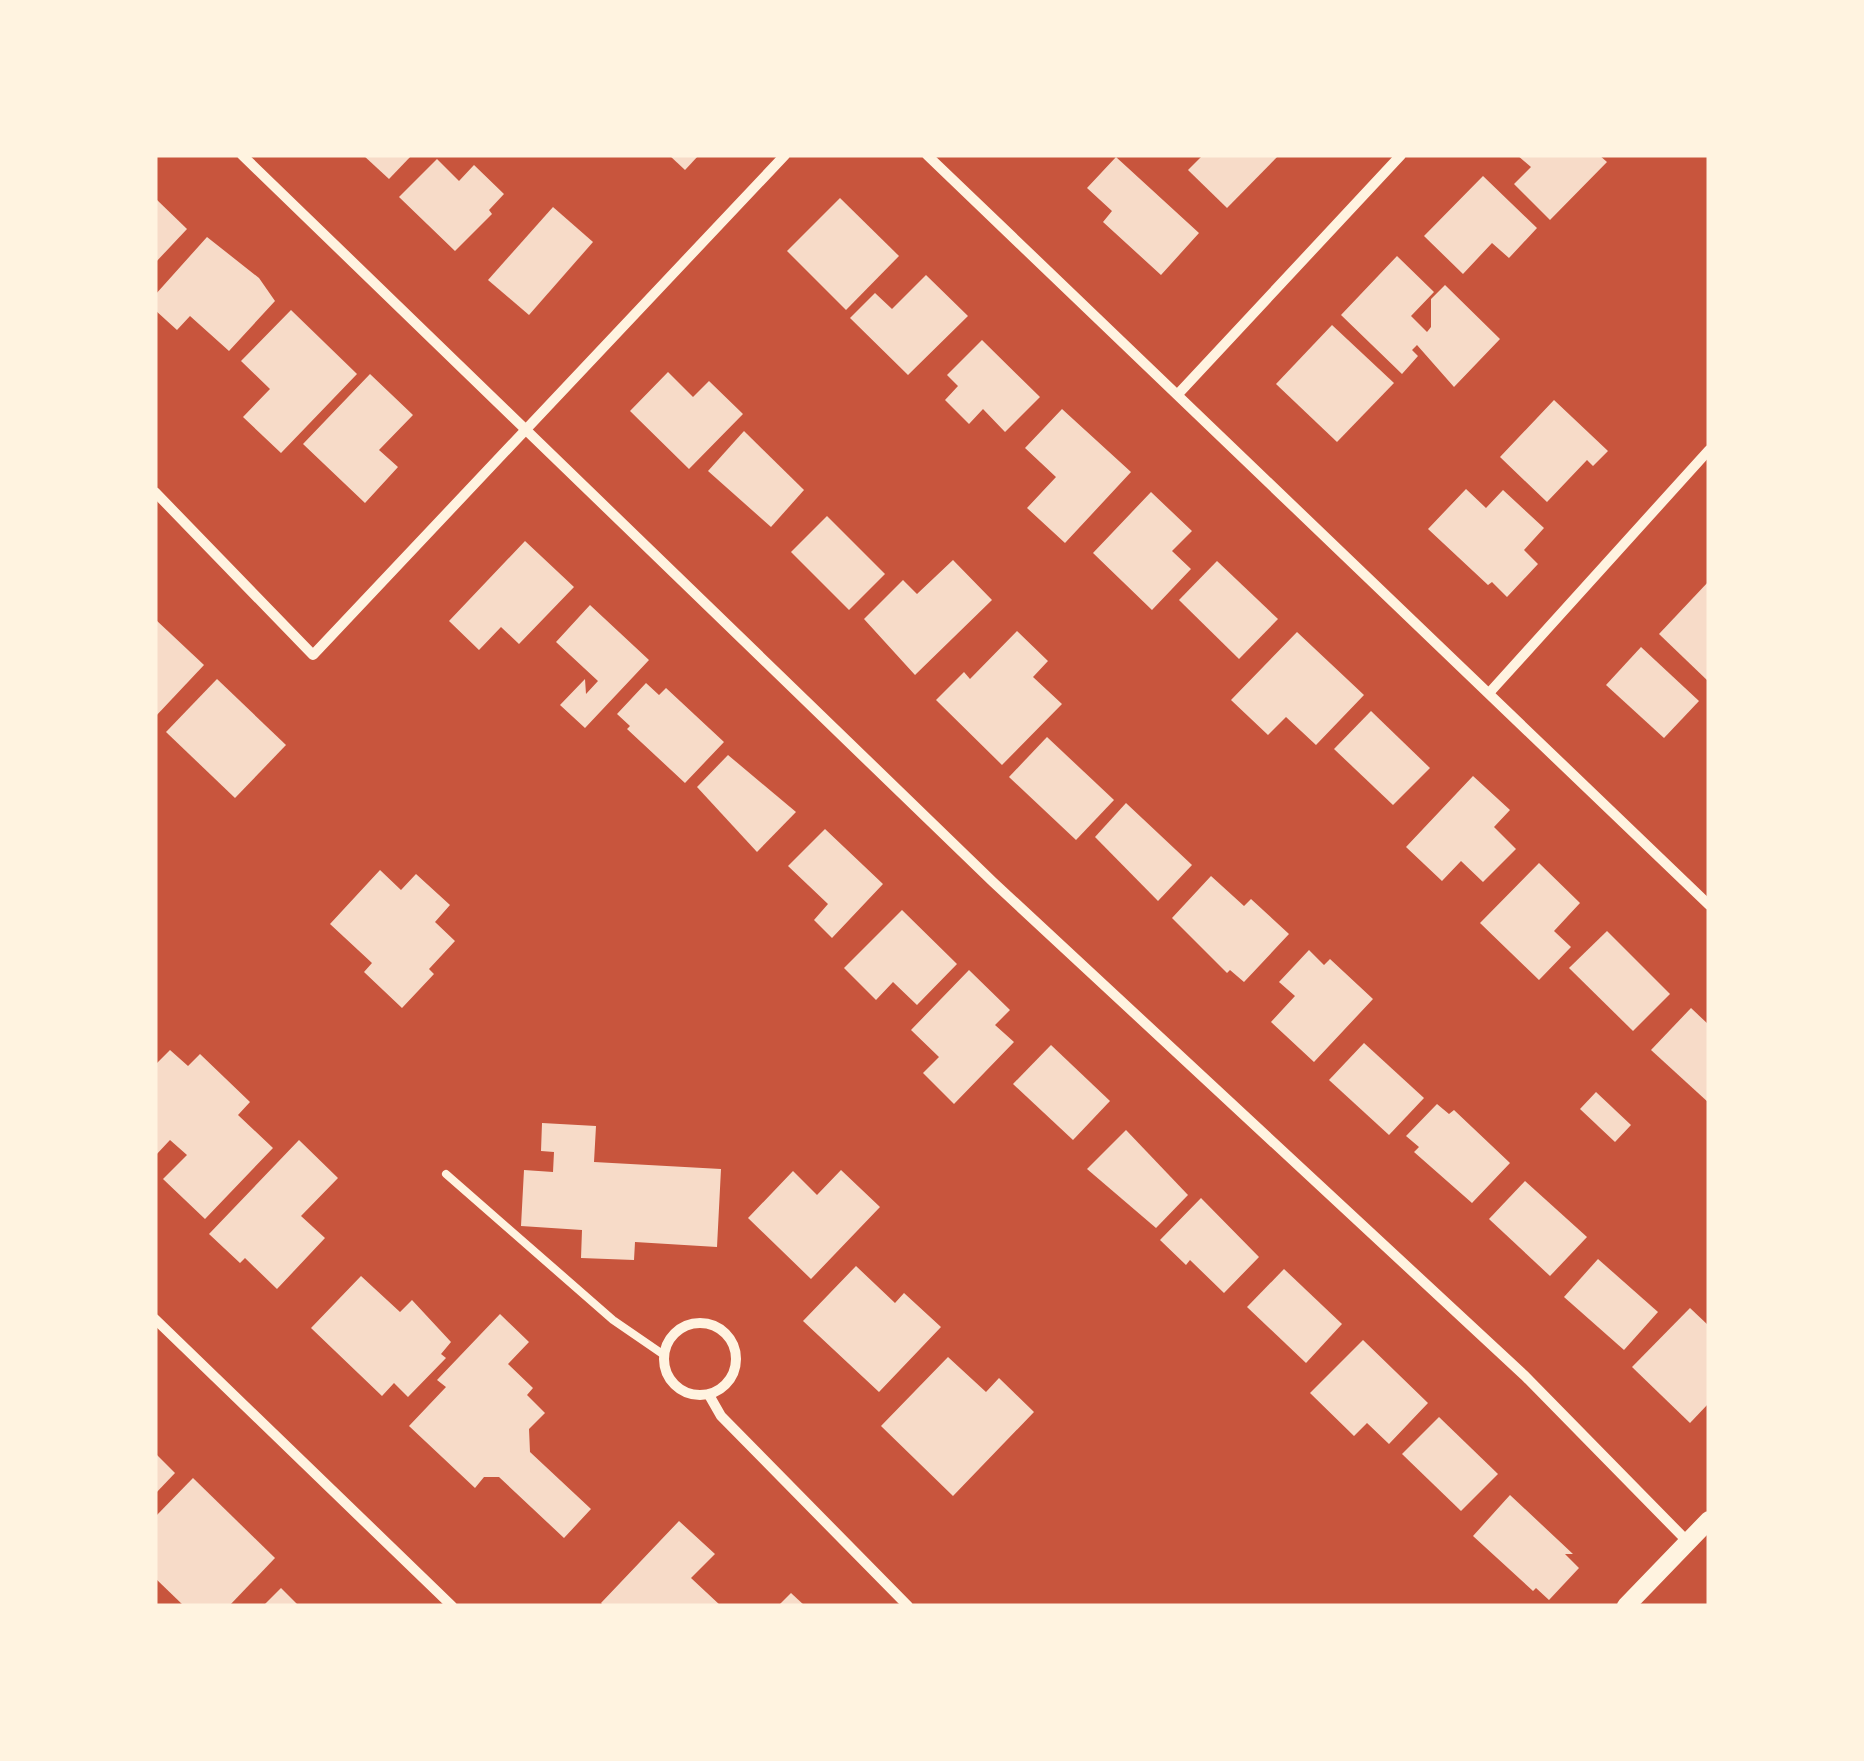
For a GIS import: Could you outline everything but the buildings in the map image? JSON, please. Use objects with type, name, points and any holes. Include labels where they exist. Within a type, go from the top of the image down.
[{"type":"street","points":[[242,155],[994,882],[1525,1376],[1687,1542]]},
{"type":"street","points":[[155,492],[313,655],[529,431],[785,155]]},
{"type":"street","points":[[928,155],[1709,904]]},
{"type":"street","points":[[1180,393],[1402,155]]},
{"type":"street","points":[[1490,692],[1709,450]]},
{"type":"street","points":[[155,1320],[452,1606]]},
{"type":"street","points":[[691,1324],[718,1328],[735,1350],[736,1364],[722,1388],[709,1395],[682,1391],[664,1368],[664,1355],[678,1330],[691,1324]]},
{"type":"street","points":[[709,1395],[722,1416],[908,1606]]},
{"type":"street","points":[[1626,1606],[1709,1520]]},
{"type":"lane","points":[[446,1174],[612,1320],[664,1355]]}]
